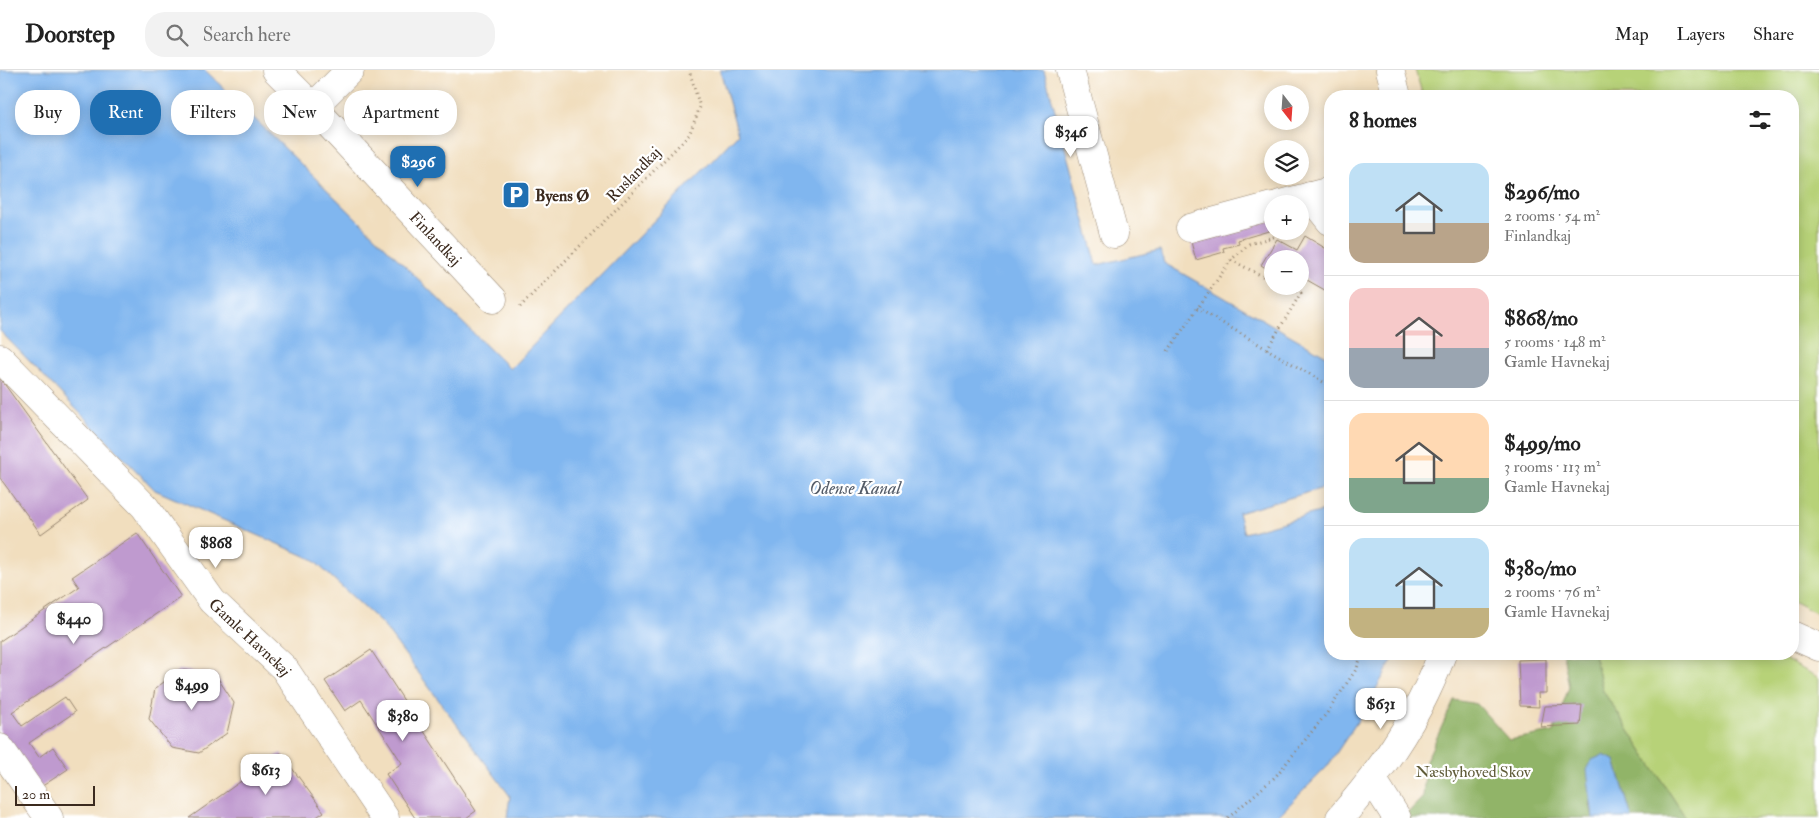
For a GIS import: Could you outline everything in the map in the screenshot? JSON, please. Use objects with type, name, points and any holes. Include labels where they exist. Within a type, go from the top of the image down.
[{"type":"street","name":"Finlandkaj","points":[[276,70],[296,90]]},
{"type":"street","points":[[330,90],[350,70]]},
{"type":"street","points":[[1070,70],[1114,234]]},
{"type":"street","points":[[1390,70],[1395,90]]},
{"type":"street","name":"Finlandkaj","points":[[334,129],[493,298]]},
{"type":"street","points":[[1190,228],[1264,208]]},
{"type":"street","name":"Gamle Havnekaj","points":[[0,358],[145,507],[212,600],[284,668],[385,818]]},
{"type":"street","points":[[1799,638],[1819,647]]},
{"type":"street","points":[[1340,818],[1373,780],[1404,732],[1434,677],[1440,660]]},
{"type":"street","points":[[0,748],[49,818]]},
{"type":"street","points":[[1373,780],[1397,818]]},
{"type":"path","name":"Ruslandkaj","points":[[518,309],[690,135],[700,107],[689,70]]},
{"type":"path","points":[[1168,351],[1231,260],[1249,244],[1264,240]]},
{"type":"path","points":[[1231,260],[1264,277]]},
{"type":"path","points":[[1268,350],[1300,295]]},
{"type":"path","points":[[1197,308],[1324,383]]},
{"type":"path","points":[[1228,818],[1275,777],[1327,713],[1357,668],[1360,660]]},
{"type":"green space","points":[[1415,70],[1819,70],[1819,615],[1799,604],[1799,90],[1421,90]]},
{"type":"green space","name":"Næsbyhoved Skov","points":[[1564,660],[1595,660],[1603,691],[1686,818],[1632,818],[1615,760],[1590,804],[1593,818],[1403,818],[1423,797],[1426,761],[1454,700],[1477,704],[1509,740],[1553,732],[1569,687]]},
{"type":"green space","points":[[1595,660],[1786,660],[1819,678],[1819,818],[1686,818],[1603,691]]},
{"type":"water","name":"Odense Kanal","points":[[0,70],[205,70],[225,90],[171,90],[171,135],[254,135],[254,118],[264,128],[264,135],[271,135],[510,369],[738,134],[720,70],[1044,70],[1097,265],[1160,250],[1164,263],[1324,355],[1324,488],[1238,513],[1244,533],[1324,511],[1324,660],[1392,660],[1359,719],[1327,767],[1276,818],[507,818],[510,796],[383,625],[312,559],[155,490],[0,331]]},
{"type":"water","points":[[1603,755],[1615,760],[1632,818],[1593,818],[1587,770],[1592,760]]},
{"type":"building","points":[[1264,222],[1264,232],[1238,240],[1239,244],[1223,248],[1224,252],[1196,260],[1191,242]]},
{"type":"building","points":[[1309,238],[1324,247],[1324,290],[1309,281],[1309,250],[1297,250],[1303,240],[1309,240]]},
{"type":"building","points":[[1276,240],[1297,250],[1270,250]]},
{"type":"building","points":[[0,378],[88,500],[41,534],[0,478]]},
{"type":"building","points":[[137,533],[181,597],[12,712],[22,726],[65,697],[75,712],[29,743],[39,757],[53,747],[68,769],[35,791],[0,740],[0,641],[79,587],[72,577]]},
{"type":"building","points":[[371,650],[476,811],[466,818],[415,818],[386,774],[402,763],[361,700],[345,711],[325,681]]},
{"type":"building","points":[[1518,660],[1546,660],[1546,693],[1538,693],[1539,707],[1520,706]]},
{"type":"building","points":[[179,670],[215,674],[234,703],[227,733],[199,753],[172,748],[149,719],[155,689]]},
{"type":"building","points":[[1582,705],[1580,725],[1541,727],[1545,706]]},
{"type":"building","points":[[281,753],[324,812],[315,818],[189,818]]},
{"type":"place","name":"Byens Ø","points":[[516,195]]}]
